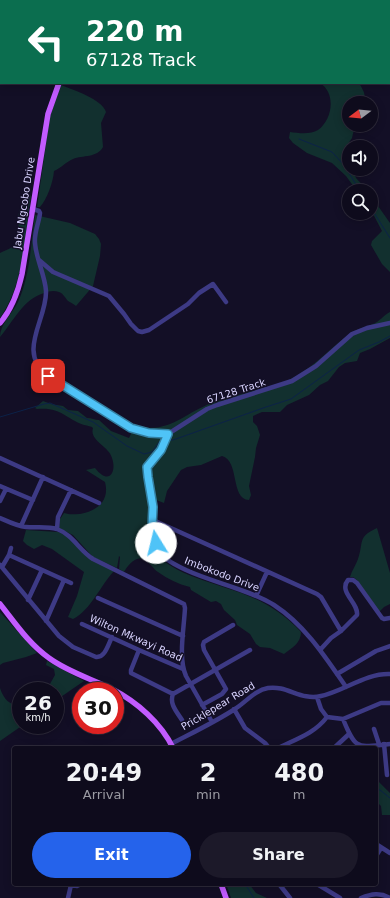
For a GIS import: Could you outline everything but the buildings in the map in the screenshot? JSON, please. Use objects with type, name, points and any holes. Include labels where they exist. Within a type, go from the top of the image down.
[{"type":"main road","name":"Jabu Ngcobo Drive","points":[[0,323],[9,310],[19,288],[24,267],[48,114],[59,84]]},
{"type":"main road","points":[[0,604],[27,637],[49,658],[60,665],[112,689],[133,703],[151,718],[172,746]]},
{"type":"main road","points":[[222,886],[226,898]]},
{"type":"street","points":[[33,209],[39,211],[40,214],[35,237],[38,259],[46,291],[36,330],[33,352],[36,363],[44,373],[124,424],[136,430],[149,433],[168,434]]},
{"type":"street","points":[[38,259],[53,272],[109,296],[134,329],[142,332],[149,330],[188,304],[199,293],[213,284],[226,302]]},
{"type":"street","name":"67128 Track","points":[[168,434],[207,409],[292,381],[316,366],[352,334],[367,328],[390,323]]},
{"type":"street","name":"Imbokodo Drive","points":[[168,434],[161,450],[147,467],[153,507],[152,527],[156,543],[161,554],[166,559],[198,575],[256,596],[287,614],[320,650],[346,687]]},
{"type":"street","points":[[0,458],[99,503]]},
{"type":"street","points":[[21,526],[43,477]]},
{"type":"street","points":[[0,486],[33,500]]},
{"type":"street","points":[[0,501],[6,489]]},
{"type":"street","points":[[57,529],[58,517],[71,490]]},
{"type":"street","points":[[0,518],[21,526],[57,529],[72,537],[84,551],[93,558],[184,604],[182,654],[183,669],[212,722]]},
{"type":"street","points":[[153,520],[319,595],[341,631]]},
{"type":"street","points":[[11,548],[9,555],[1,566],[59,636],[68,644],[96,657],[103,655],[112,638]]},
{"type":"street","points":[[9,555],[71,583]]},
{"type":"street","points":[[28,600],[42,570]]},
{"type":"street","points":[[256,596],[267,572]]},
{"type":"street","points":[[320,650],[358,614],[345,587],[346,581],[350,579],[357,583],[382,618],[390,618]]},
{"type":"street","points":[[46,621],[64,580]]},
{"type":"street","points":[[98,598],[183,636]]},
{"type":"street","name":"Wilton Mkwayi Road","points":[[82,624],[183,669]]},
{"type":"street","points":[[202,705],[225,691],[225,687],[202,645],[204,642],[233,625]]},
{"type":"street","points":[[337,674],[376,651],[390,646]]},
{"type":"street","points":[[140,650],[131,673],[173,694]]},
{"type":"street","points":[[173,694],[250,650]]},
{"type":"street","name":"Pricklepear Road","points":[[172,746],[234,709],[257,692],[267,688],[277,688],[304,697],[317,697],[372,676],[383,673],[390,674]]},
{"type":"street","points":[[173,694],[172,703],[182,720]]},
{"type":"street","points":[[317,697],[321,709],[327,717],[343,719],[381,703],[390,703]]},
{"type":"street","points":[[234,709],[245,728],[267,746]]},
{"type":"street","points":[[282,746],[313,731],[327,717]]},
{"type":"street","points":[[343,719],[353,742],[357,746],[390,744]]},
{"type":"street","points":[[374,729],[382,744],[387,775]]},
{"type":"street","points":[[336,746],[349,734]]},
{"type":"street","points":[[378,846],[390,853]]},
{"type":"street","points":[[378,853],[381,848]]},
{"type":"street","points":[[68,898],[70,886]]},
{"type":"street","points":[[281,886],[290,898]]},
{"type":"street","points":[[320,886],[340,898]]},
{"type":"street","points":[[361,898],[375,894],[382,894],[390,898]]},
{"type":"green space","points":[[321,84],[360,84],[365,95],[342,96],[342,132],[353,132],[351,140],[342,140],[342,172],[332,163],[307,153],[293,143],[289,138],[290,132],[311,133],[318,130],[323,125],[327,119],[331,106],[329,93]]},
{"type":"green space","points":[[61,85],[93,99],[103,107],[106,112],[101,123],[103,147],[94,155],[73,159],[54,171],[49,190],[43,204],[40,207],[37,207],[50,116]]},
{"type":"green space","points":[[346,176],[355,176],[362,184],[352,184]]},
{"type":"green space","points":[[31,195],[25,243],[19,274],[8,304],[0,318],[0,253],[11,248],[19,239],[18,216],[24,202]]},
{"type":"green space","points":[[378,206],[390,223],[390,272],[382,264],[371,245],[372,241],[382,231],[376,220],[378,220]]},
{"type":"green space","points":[[35,215],[70,223],[95,234],[101,244],[100,256],[93,286],[76,306],[57,291],[50,291],[36,296],[24,306],[0,337],[2,328],[16,306],[22,292],[30,259]]},
{"type":"green space","points":[[390,312],[390,338],[360,353],[357,361],[345,363],[339,367],[328,381],[320,385],[309,395],[287,405],[280,412],[262,412],[253,416],[253,422],[257,426],[260,435],[249,486],[251,495],[249,500],[243,498],[239,493],[231,465],[228,459],[222,456],[201,465],[187,467],[181,470],[167,491],[164,503],[151,498],[150,525],[153,545],[162,560],[184,573],[254,598],[282,615],[301,632],[298,642],[284,654],[270,648],[260,647],[256,644],[250,634],[237,625],[235,620],[224,610],[221,604],[216,601],[211,602],[191,590],[190,587],[177,583],[166,577],[156,571],[146,560],[138,558],[127,567],[124,572],[119,569],[119,556],[117,568],[93,557],[73,535],[59,528],[60,519],[64,513],[86,513],[97,508],[101,504],[106,495],[105,482],[86,470],[95,468],[104,476],[108,476],[113,472],[113,463],[110,454],[96,440],[93,433],[93,428],[77,422],[58,411],[35,408],[43,401],[63,406],[68,410],[78,411],[87,418],[99,420],[111,431],[129,438],[131,434],[129,431],[135,426],[147,428],[167,425],[212,403],[293,378],[351,333],[375,323]]},
{"type":"green space","points":[[377,528],[390,573],[390,604],[379,612],[357,580],[350,577],[360,553],[362,540],[366,534]]},
{"type":"green space","points":[[26,530],[58,532],[66,535],[80,550],[114,571],[85,610],[73,619],[68,617],[77,596],[84,572],[52,549],[42,545],[34,549],[27,545],[23,541]]},
{"type":"green space","points":[[0,612],[37,653],[0,665]]},
{"type":"green space","points":[[47,661],[84,681],[72,682],[72,689],[64,695],[64,682],[51,682],[55,675],[54,669],[46,665]]},
{"type":"green space","points":[[0,688],[3,696],[12,703],[12,733],[0,741]]},
{"type":"green space","points":[[378,782],[390,793],[390,815],[382,815],[381,806],[378,803]]},
{"type":"green space","points":[[227,886],[251,886],[256,893],[267,898],[231,898]]},
{"type":"waterway","points":[[299,139],[332,152],[344,165],[356,184]]},
{"type":"waterway","points":[[378,219],[390,238]]},
{"type":"waterway","points":[[167,440],[173,440],[291,399],[359,350],[390,336]]},
{"type":"waterway","points":[[0,417],[50,403],[93,422],[127,446],[144,454],[152,452],[159,442],[164,440]]},
{"type":"waterway","points":[[378,790],[390,798]]},
{"type":"waterway","points":[[246,886],[254,898]]},
{"type":"route","points":[[48,376],[131,428],[154,434],[168,434],[161,450],[147,467],[153,507],[152,527],[156,543]]}]
